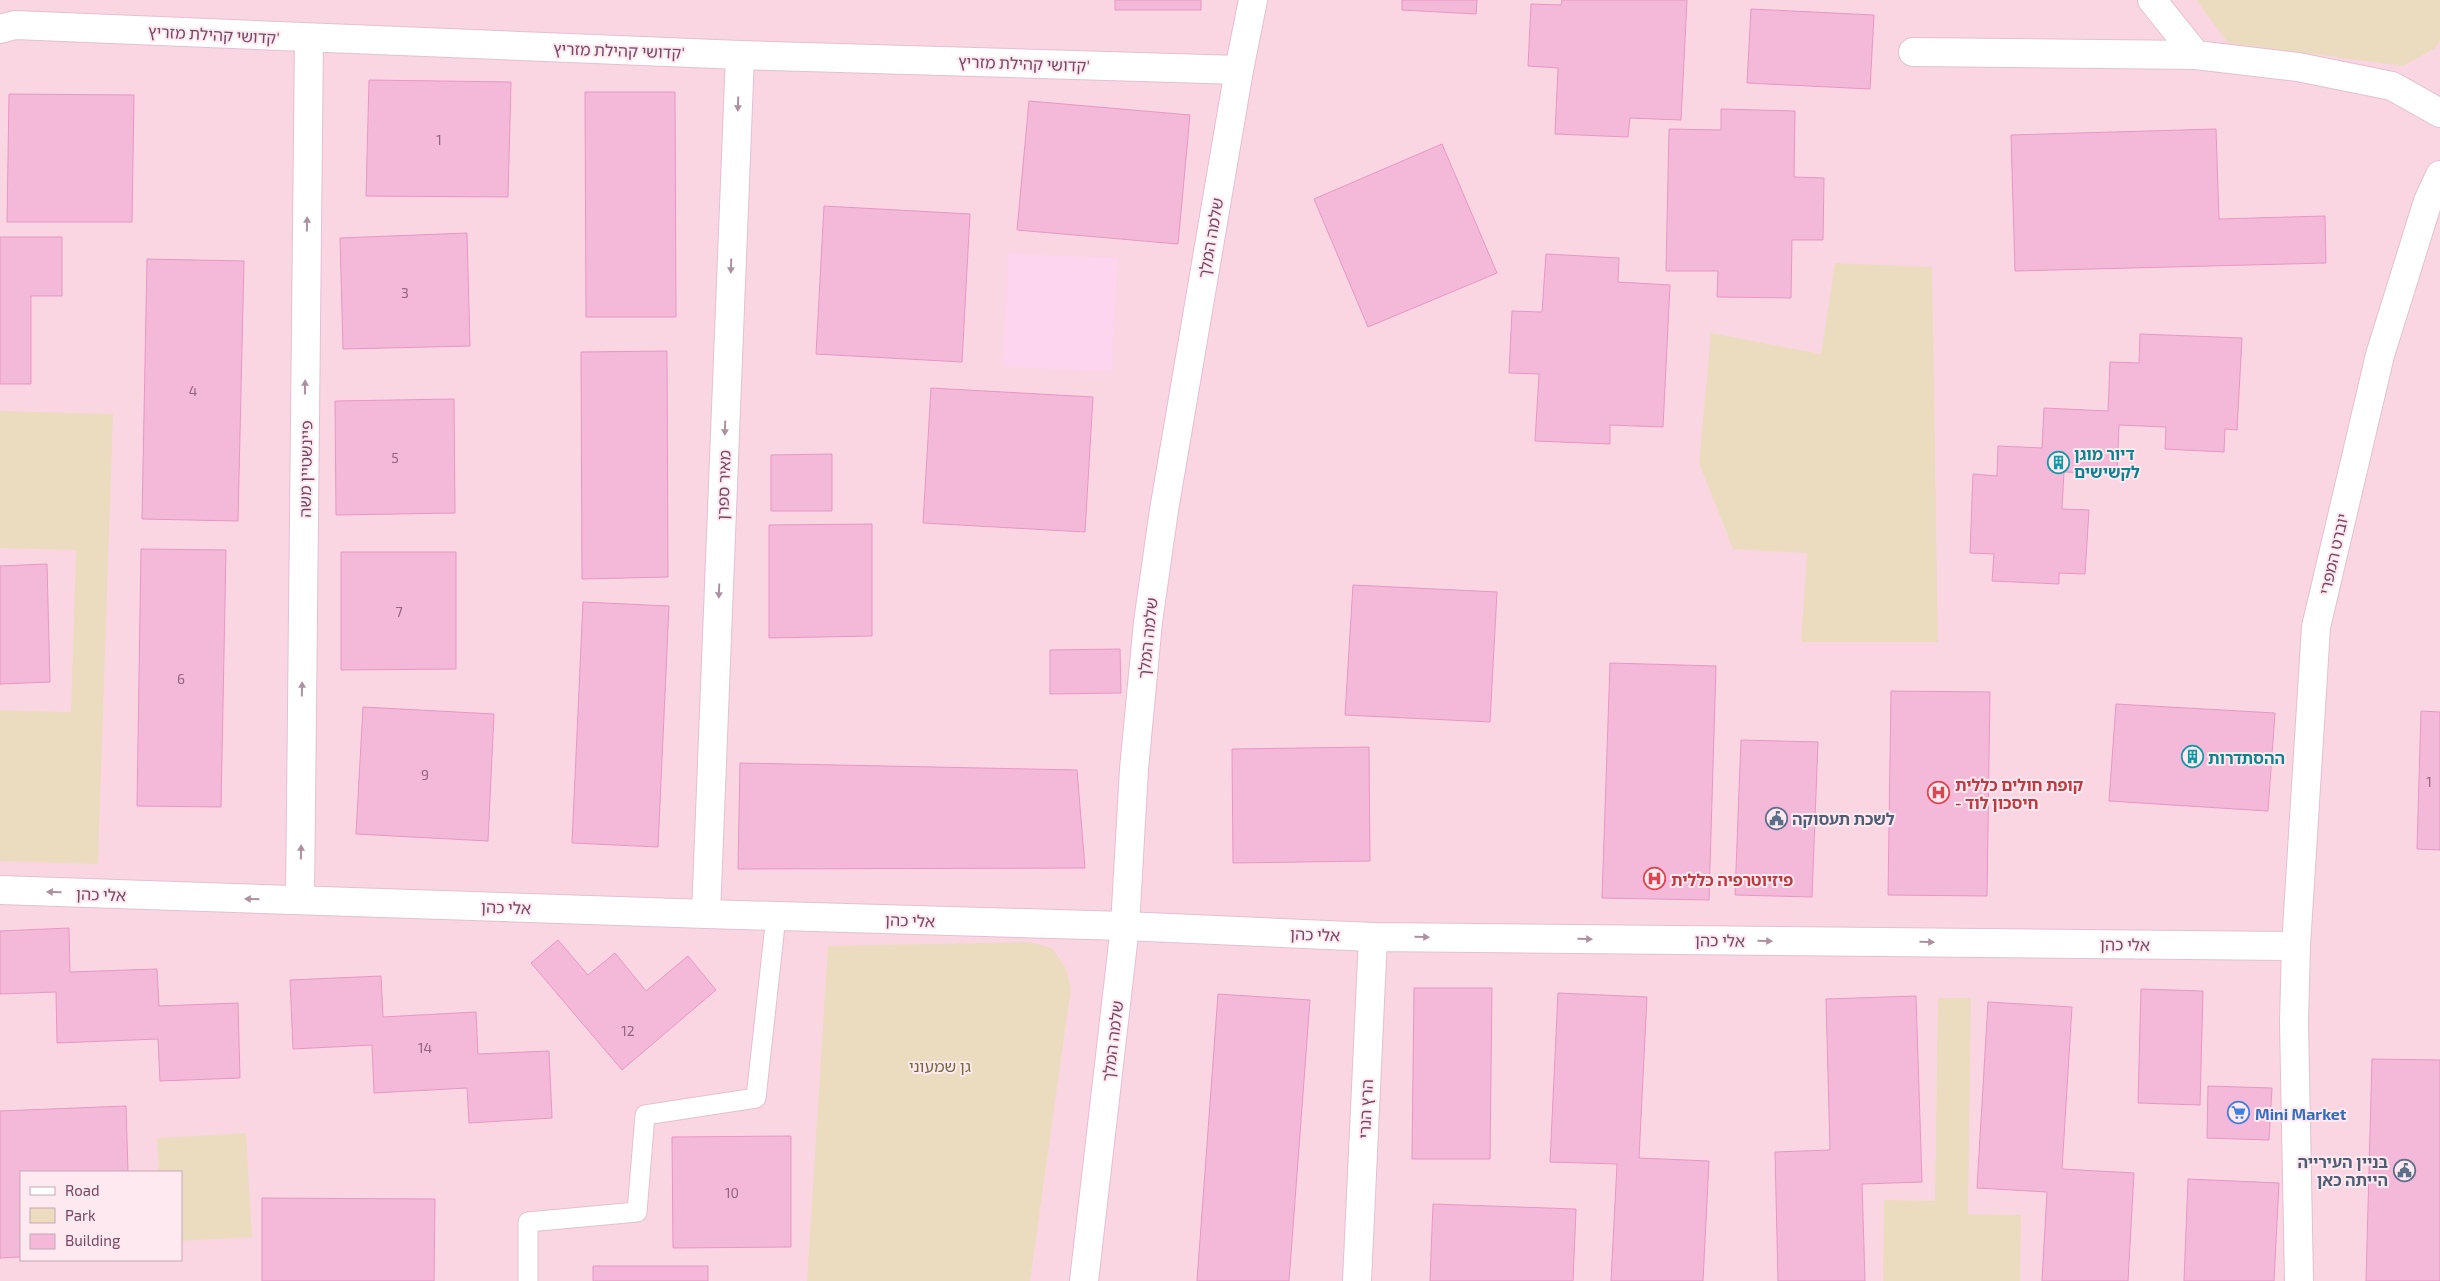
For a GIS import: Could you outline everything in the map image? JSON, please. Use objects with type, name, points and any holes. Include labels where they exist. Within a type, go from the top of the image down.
[{"type":"street","name":"שלמה המלך","points":[[1084,1281],[1125,926],[1134,769],[1148,622],[1164,510],[1239,70],[1253,0]]},
{"type":"street","points":[[2152,0],[2196,55]]},
{"type":"street","name":"קדושי קהילת מזריץ'","points":[[0,29],[15,25],[740,55],[1239,70]]},
{"type":"street","name":"פיינשטיין משה","points":[[300,900],[309,38]]},
{"type":"street","points":[[1913,52],[2196,55],[2298,67],[2392,86],[2440,113]]},
{"type":"street","name":"מאיר ספרן","points":[[706,914],[740,55]]},
{"type":"street","name":"יוברט המפרי","points":[[2296,946],[2316,627],[2380,355],[2428,201],[2440,174]]},
{"type":"street","name":"אלי כהן","points":[[0,890],[1125,926],[1374,937],[2296,946]]},
{"type":"street","name":"הרץ הנרי","points":[[1358,1281],[1374,937]]},
{"type":"street","points":[[2296,946],[2294,1115],[2299,1281]]},
{"type":"lane","points":[[528,1281],[528,1222],[637,1212],[645,1115],[756,1098],[776,916]]},
{"type":"shaded area","points":[[0,0],[2440,0],[2440,1281],[0,1281]]},
{"type":"shaded area","points":[[1008,254],[1117,258],[1112,371],[1003,367]]},
{"type":"green space","points":[[2196,0],[2440,0],[2440,41],[2434,49],[2403,66],[2228,43]]},
{"type":"green space","points":[[1835,263],[1932,267],[1938,642],[1801,642],[1807,553],[1733,549],[1699,463],[1711,333],[1821,354]]},
{"type":"green space","points":[[0,411],[113,414],[98,864],[0,861],[0,710],[71,712],[76,550],[0,548]]},
{"type":"green space","name":"גן שמעוני","points":[[1030,942],[1052,948],[1065,967],[1071,988],[1030,1281],[807,1281],[828,946]]},
{"type":"green space","points":[[1938,998],[1971,998],[1968,1214],[2021,1215],[2020,1281],[1883,1281],[1884,1200],[1935,1201]]},
{"type":"green space","points":[[246,1133],[252,1237],[182,1241],[182,1171],[159,1171],[157,1138]]},
{"type":"building","points":[[1115,0],[1201,0],[1201,10],[1115,10]]},
{"type":"building","points":[[1402,0],[1477,0],[1476,14],[1402,10]]},
{"type":"building","points":[[1562,0],[1687,0],[1681,120],[1630,118],[1628,137],[1555,134],[1558,68],[1528,66],[1531,4],[1561,5]]},
{"type":"building","points":[[1751,9],[1874,15],[1870,89],[1747,83]]},
{"type":"building","points":[[369,80],[511,82],[508,197],[366,196]]},
{"type":"building","points":[[585,92],[675,92],[676,317],[586,317]]},
{"type":"building","points":[[9,94],[134,95],[132,222],[7,222]]},
{"type":"building","points":[[1029,101],[1190,115],[1178,244],[1017,230]]},
{"type":"building","points":[[1721,109],[1795,111],[1794,177],[1824,178],[1823,240],[1792,240],[1791,298],[1717,297],[1718,271],[1666,271],[1669,129],[1721,130]]},
{"type":"building","points":[[2216,129],[2219,219],[2325,216],[2326,263],[2015,271],[2011,135]]},
{"type":"building","points":[[1442,144],[1497,273],[1368,327],[1314,199]]},
{"type":"building","points":[[824,206],[970,214],[962,362],[816,354]]},
{"type":"building","points":[[467,233],[470,346],[343,349],[340,238]]},
{"type":"building","points":[[0,237],[62,237],[62,296],[31,296],[31,384],[0,384]]},
{"type":"building","points":[[1546,254],[1619,258],[1618,282],[1670,285],[1663,427],[1610,425],[1610,444],[1535,441],[1539,374],[1509,373],[1512,311],[1542,312]]},
{"type":"building","points":[[147,259],[244,261],[238,521],[142,519]]},
{"type":"building","name":"דיור מוגן לקשישים","points":[[2140,334],[2242,338],[2237,430],[2225,429],[2224,452],[2165,449],[2166,427],[2119,425],[2117,474],[2064,472],[2062,509],[2089,510],[2085,574],[2059,573],[2059,584],[1992,581],[1994,554],[1970,553],[1973,474],[1997,476],[1998,446],[2042,448],[2044,408],[2108,411],[2110,362],[2139,363]]},
{"type":"building","points":[[667,351],[668,577],[582,579],[581,352]]},
{"type":"building","points":[[931,388],[1093,397],[1085,532],[923,523]]},
{"type":"building","points":[[454,399],[455,513],[336,515],[335,401]]},
{"type":"building","points":[[832,454],[832,511],[771,511],[771,455]]},
{"type":"building","points":[[872,524],[872,636],[769,638],[769,525]]},
{"type":"building","points":[[141,549],[226,550],[221,807],[137,806]]},
{"type":"building","points":[[341,552],[456,552],[456,669],[341,670]]},
{"type":"building","points":[[47,564],[50,682],[0,684],[0,566]]},
{"type":"building","points":[[1353,585],[1497,592],[1490,722],[1345,715]]},
{"type":"building","points":[[583,602],[669,606],[658,847],[572,843]]},
{"type":"building","points":[[1120,649],[1121,693],[1050,694],[1050,650]]},
{"type":"building","points":[[1610,663],[1716,666],[1709,900],[1602,898]]},
{"type":"building","name":"קופת חולים כללית - חיסכון לוד","points":[[1891,691],[1990,692],[1987,896],[1888,895]]},
{"type":"building","name":"ההסתדרות","points":[[2116,704],[2275,713],[2268,811],[2109,801]]},
{"type":"building","points":[[363,707],[494,714],[488,841],[356,834]]},
{"type":"building","points":[[2421,711],[2440,712],[2440,850],[2417,849]]},
{"type":"building","name":"לשכת תעסוקה","points":[[1741,740],[1818,742],[1812,897],[1735,895]]},
{"type":"building","points":[[1369,747],[1370,861],[1233,863],[1232,749]]},
{"type":"building","points":[[740,763],[1077,770],[1085,868],[738,869]]},
{"type":"building","points":[[69,928],[70,972],[157,969],[159,1006],[238,1003],[240,1078],[160,1081],[158,1039],[57,1043],[56,992],[0,994],[0,931]]},
{"type":"building","points":[[558,940],[588,975],[615,953],[646,991],[688,956],[716,990],[622,1070],[531,963]]},
{"type":"building","points":[[381,976],[383,1017],[476,1012],[478,1054],[549,1051],[552,1118],[469,1123],[467,1088],[374,1093],[372,1045],[293,1049],[290,980]]},
{"type":"building","points":[[1414,988],[1492,988],[1490,1159],[1412,1159]]},
{"type":"building","points":[[2141,989],[2203,991],[2200,1105],[2138,1103]]},
{"type":"building","points":[[1558,993],[1647,997],[1639,1158],[1709,1161],[1703,1281],[1611,1281],[1617,1164],[1550,1162]]},
{"type":"building","points":[[1218,994],[1310,1000],[1289,1281],[1197,1281]]},
{"type":"building","points":[[1916,996],[1922,1182],[1862,1184],[1865,1281],[1778,1281],[1775,1152],[1830,1150],[1826,999]]},
{"type":"building","points":[[1988,1002],[2072,1007],[2062,1169],[2134,1173],[2128,1281],[2042,1281],[2047,1192],[1977,1188]]},
{"type":"building","name":"בניין העירייה הייתה כאן","points":[[2372,1059],[2440,1060],[2440,1281],[2366,1281]]},
{"type":"building","name":"Mini Market","points":[[2208,1086],[2272,1088],[2269,1140],[2207,1138]]},
{"type":"building","points":[[126,1106],[128,1171],[20,1171],[20,1257],[0,1258],[0,1111]]},
{"type":"building","points":[[791,1136],[791,1247],[673,1248],[672,1137]]},
{"type":"building","points":[[2188,1179],[2279,1183],[2274,1281],[2184,1281]]},
{"type":"building","points":[[262,1198],[435,1199],[434,1281],[262,1281]]},
{"type":"building","points":[[1433,1204],[1576,1209],[1573,1281],[1430,1281]]},
{"type":"building","points":[[593,1266],[708,1266],[708,1281],[593,1281]]},
{"type":"place","name":"דיור מוגן לקשישים","points":[[2058,462]]},
{"type":"place","name":"ההסתדרות","points":[[2192,757]]},
{"type":"place","name":"קופת חולים כללית - חיסכון לוד","points":[[1939,793]]},
{"type":"place","name":"לשכת תעסוקה","points":[[1776,818]]},
{"type":"place","name":"פיזיוטרפיה כללית","points":[[1655,879]]},
{"type":"place","name":"Mini Market","points":[[2239,1113]]},
{"type":"place","name":"בניין העירייה הייתה כאן","points":[[2404,1170]]}]
